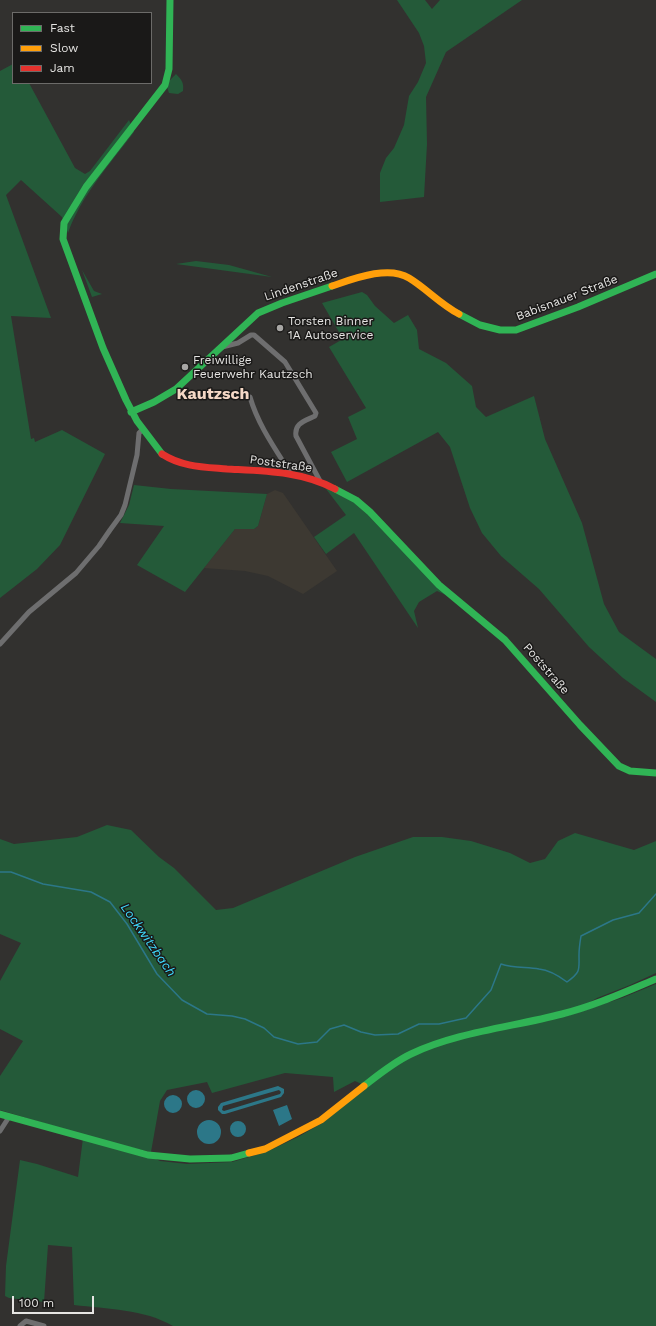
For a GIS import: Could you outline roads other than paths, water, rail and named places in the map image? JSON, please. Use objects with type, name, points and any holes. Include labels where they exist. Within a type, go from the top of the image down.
[{"type":"street","name":"Poststraße","points":[[170,0],[169,68],[165,85],[86,187],[64,223],[63,239],[103,348],[132,412],[160,453],[173,461],[198,468],[291,474],[320,481],[356,500],[370,512],[439,585],[505,640],[619,766],[630,772],[656,773]]},
{"type":"street","name":"Lindenstraße","points":[[132,412],[154,402],[174,390],[258,313],[267,308],[349,280],[380,273]]},
{"type":"street","name":"Babisnauer Straße","points":[[380,273],[398,273],[410,278],[446,307],[480,325],[500,330],[516,330],[578,307],[656,274]]},
{"type":"street","name":"Lindenstraße","points":[[219,348],[238,343],[251,335],[254,335],[285,362],[316,413],[315,416],[297,426],[295,430],[296,436],[320,481]]},
{"type":"street","points":[[250,397],[261,424],[291,474]]},
{"type":"street","points":[[0,644],[29,612],[76,573],[121,515],[137,455],[139,433],[143,429]]},
{"type":"street","points":[[0,1114],[148,1155],[190,1159],[232,1158],[264,1149],[321,1120],[380,1073],[410,1054],[432,1045],[495,1028],[562,1014],[617,996],[656,979]]},
{"type":"street","points":[[0,1132],[9,1117]]},
{"type":"street","points":[[20,1326],[26,1321],[44,1326]]},
{"type":"water","points":[[278,1086],[284,1089],[284,1093],[281,1097],[225,1114],[222,1114],[218,1110],[221,1103]],"holes":[[[279,1090],[281,1092],[280,1094],[224,1111],[222,1110],[223,1106]]]},
{"type":"water","points":[[192,1090],[200,1090],[205,1095],[203,1106],[200,1108],[192,1108],[187,1103],[187,1095]]},
{"type":"water","points":[[169,1095],[177,1095],[182,1100],[180,1111],[177,1113],[169,1113],[164,1108],[164,1100]]},
{"type":"water","points":[[287,1105],[292,1119],[279,1126],[273,1110]]},
{"type":"water","points":[[209,1120],[214,1121],[220,1127],[220,1137],[214,1143],[209,1144],[204,1143],[198,1137],[197,1132],[198,1127],[204,1121]]},
{"type":"water","points":[[235,1121],[241,1121],[246,1126],[244,1135],[241,1137],[235,1137],[230,1132],[230,1126]]},
{"type":"waterway","name":"Lockwitzbach","points":[[0,872],[11,872],[43,884],[91,892],[110,902],[127,924],[157,974],[182,1000],[207,1014],[232,1016],[245,1019],[264,1028],[274,1037],[298,1044],[317,1042],[330,1029],[344,1025],[361,1032],[375,1035],[398,1034],[419,1024],[439,1024],[466,1018],[491,990],[501,964],[543,970],[567,982],[575,976],[578,970],[581,936],[613,920],[639,913],[656,894]]},
{"type":"place","name":"Torsten Binner 1A Autoservice","points":[[280,328]]},
{"type":"place","name":"Freiwillige Feuerwehr Kautzsch","points":[[185,367]]},
{"type":"district","name":"Kautzsch","points":[[213,394]]}]
